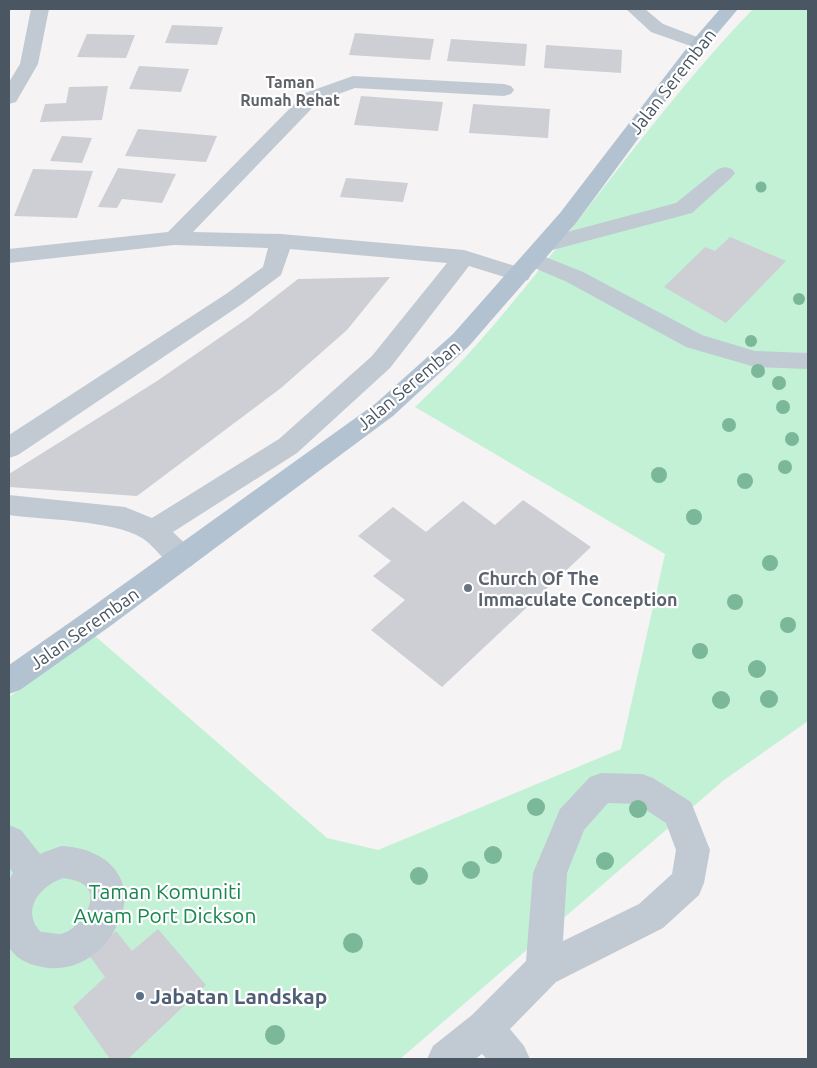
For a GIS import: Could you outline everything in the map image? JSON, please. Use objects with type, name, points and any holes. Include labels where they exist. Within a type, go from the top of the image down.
[{"type":"main road","name":"Jalan Seremban","points":[[9,681],[182,558],[384,410],[461,340],[568,218],[699,44],[729,9]]},
{"type":"street","points":[[9,98],[29,64],[40,9]]},
{"type":"street","points":[[635,9],[657,28],[699,44]]},
{"type":"street","points":[[9,71],[29,64]]},
{"type":"street","points":[[174,238],[312,97],[353,82],[504,90]]},
{"type":"street","points":[[532,260],[684,208],[725,173]]},
{"type":"street","points":[[9,256],[174,238],[281,240],[464,257],[532,260],[575,277],[694,342],[755,359],[808,361]]},
{"type":"street","points":[[9,448],[234,299],[273,270],[281,240]]},
{"type":"street","points":[[153,531],[288,446],[381,362],[464,257]]},
{"type":"street","points":[[9,506],[125,518],[153,531],[182,558]]},
{"type":"street","points":[[446,1059],[485,1028],[543,969],[651,916],[687,883],[693,850],[679,813],[642,789],[601,788],[572,820],[550,873],[543,969]]},
{"type":"street","points":[[9,841],[35,874]]},
{"type":"street","points":[[485,1028],[511,1059]]},
{"type":"green space","name":"Taman Komuniti Awam Port Dickson","points":[[753,9],[808,9],[808,721],[724,780],[400,1059],[9,1059],[9,697],[94,635],[327,838],[378,850],[621,749],[665,554],[415,407],[464,359],[514,301],[681,90]]},
{"type":"building","points":[[172,25],[223,27],[217,45],[165,43]]},
{"type":"building","points":[[355,33],[434,39],[430,60],[349,55]]},
{"type":"building","points":[[87,34],[135,35],[126,58],[77,57]]},
{"type":"building","points":[[451,39],[527,44],[525,66],[447,61]]},
{"type":"building","points":[[546,45],[622,50],[621,73],[544,68]]},
{"type":"building","points":[[139,66],[189,69],[181,92],[129,89]]},
{"type":"building","points":[[108,86],[102,120],[40,122],[45,104],[66,103],[69,87]]},
{"type":"building","points":[[361,96],[443,102],[438,131],[354,125]]},
{"type":"building","points":[[473,104],[550,109],[548,138],[469,133]]},
{"type":"building","points":[[138,129],[217,136],[206,162],[125,156]]},
{"type":"building","points":[[62,136],[92,138],[82,163],[50,161]]},
{"type":"building","points":[[118,168],[176,174],[162,203],[122,199],[117,208],[98,207]]},
{"type":"building","points":[[33,169],[93,171],[77,218],[14,216]]},
{"type":"building","points":[[346,178],[408,183],[403,202],[340,197]]},
{"type":"building","points":[[730,237],[786,261],[726,323],[664,287],[705,247],[715,251]]},
{"type":"building","points":[[390,277],[347,330],[281,388],[137,496],[9,487],[9,474],[157,381],[248,318],[298,279]]},
{"type":"building","name":"Church Of The Immaculate Conception","points":[[523,500],[591,547],[442,687],[371,630],[405,600],[373,576],[391,561],[358,536],[393,507],[426,532],[463,501],[495,525]]},
{"type":"building","name":"Jabatan Landskap","points":[[158,929],[206,985],[128,1059],[110,1059],[73,1007],[105,977],[88,954],[116,931],[132,951]]},
{"type":"place","name":"Church Of The Immaculate Conception","points":[[468,588]]},
{"type":"place","name":"Jabatan Landskap","points":[[140,996]]},
{"type":"district","name":"Taman Rumah Rehat","points":[[290,91]]}]
